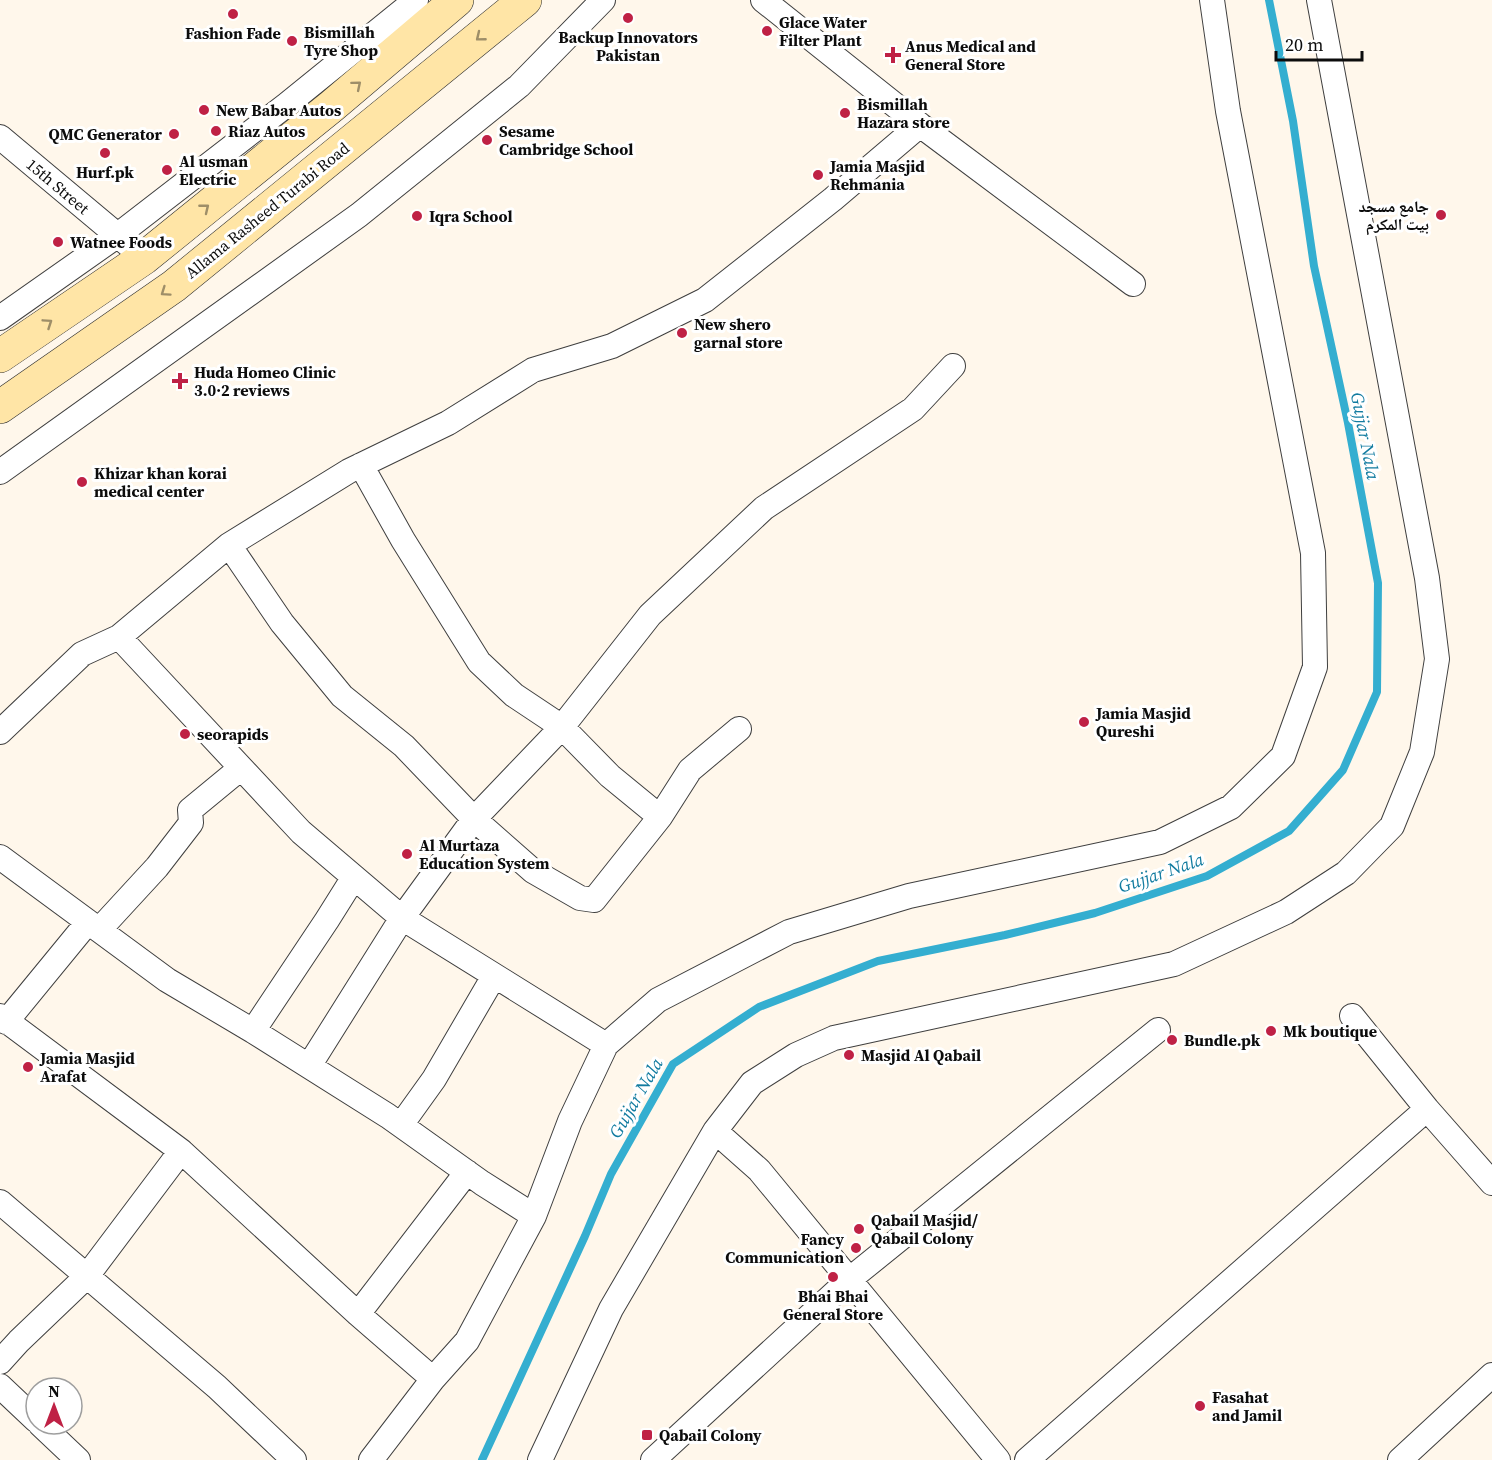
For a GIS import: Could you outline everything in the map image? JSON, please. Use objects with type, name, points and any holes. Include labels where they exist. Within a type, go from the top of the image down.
[{"type":"main road","points":[[0,356],[144,258],[332,106],[457,0]]},
{"type":"main road","name":"Allama Rasheed Turabi Road","points":[[0,407],[174,286],[525,0]]},
{"type":"street","points":[[0,318],[118,235],[285,106],[416,0]]},
{"type":"street","points":[[0,472],[359,215],[519,86],[603,0]]},
{"type":"street","points":[[763,0],[920,125],[1133,284]]},
{"type":"street","points":[[371,1460],[433,1379],[467,1341],[534,1216],[570,1121],[606,1045],[658,1000],[789,932],[909,896],[1160,842],[1231,807],[1282,756],[1315,667],[1313,553],[1228,111],[1212,0]]},
{"type":"street","points":[[540,1460],[611,1309],[716,1131],[752,1083],[796,1055],[834,1038],[1174,964],[1286,912],[1346,873],[1392,826],[1422,752],[1437,659],[1427,578],[1319,0]]},
{"type":"street","points":[[0,732],[82,654],[119,637],[230,545],[361,465],[448,423],[533,370],[612,346],[705,300],[832,199],[920,125]]},
{"type":"street","name":"15th Street","points":[[0,137],[144,258]]},
{"type":"street","points":[[309,1066],[402,918],[474,819],[562,727],[650,615],[764,508],[913,409],[953,366]]},
{"type":"street","points":[[361,465],[403,540],[479,662],[514,695],[562,727],[610,776],[660,817]]},
{"type":"street","points":[[230,545],[282,623],[342,696],[404,746],[474,819],[533,872],[580,898],[594,900],[660,817],[690,770],[739,729]]},
{"type":"street","points":[[119,637],[301,832],[402,918],[606,1045]]},
{"type":"street","points":[[241,768],[190,810],[191,823],[158,867],[94,926],[3,1019],[181,1151],[358,1314],[433,1379]]},
{"type":"street","points":[[0,857],[167,980],[253,1031],[401,1125],[534,1216]]},
{"type":"street","points":[[253,1031],[354,877]]},
{"type":"street","points":[[401,1125],[434,1079],[494,976]]},
{"type":"street","points":[[1352,1017],[1426,1109],[1492,1183]]},
{"type":"street","points":[[653,1460],[850,1279],[1158,1030]]},
{"type":"street","points":[[1027,1460],[1426,1109]]},
{"type":"street","points":[[716,1131],[759,1170],[998,1460]]},
{"type":"street","points":[[0,1362],[87,1276],[181,1151]]},
{"type":"street","points":[[358,1314],[467,1172]]},
{"type":"street","points":[[0,1202],[217,1387],[294,1460]]},
{"type":"street","points":[[1400,1460],[1492,1375]]},
{"type":"street","points":[[0,1386],[24,1409]]},
{"type":"street","points":[[53,1436],[78,1460]]},
{"type":"waterway","name":"Gujjar Nala","points":[[482,1460],[611,1174],[673,1064],[759,1007],[878,961],[1005,935],[1095,913],[1207,876],[1289,831],[1343,770],[1377,692],[1378,583],[1348,423],[1314,266],[1293,121],[1269,0]]},
{"type":"place","name":"Fashion Fade","points":[[233,14]]},
{"type":"place","name":"Backup Innovators Pakistan","points":[[628,18]]},
{"type":"place","name":"Glace Water Filter Plant","points":[[767,31]]},
{"type":"place","name":"Bismillah Tyre Shop","points":[[292,41]]},
{"type":"place","name":"Anus Medical and General Store","points":[[893,55]]},
{"type":"place","name":"New Babar Autos","points":[[204,110]]},
{"type":"place","name":"Bismillah Hazara store","points":[[845,113]]},
{"type":"place","name":"Riaz Autos","points":[[216,131]]},
{"type":"place","name":"QMC Generator","points":[[174,134]]},
{"type":"place","name":"Sesame Cambridge School","points":[[487,140]]},
{"type":"place","name":"Hurf.pk","points":[[105,153]]},
{"type":"place","name":"Al usman Electric","points":[[167,170]]},
{"type":"place","name":"Jamia Masjid Rehmania","points":[[818,175]]},
{"type":"place","name":"جامع مسجد بیت المکرم","points":[[1441,215]]},
{"type":"place","name":"Iqra School","points":[[417,216]]},
{"type":"place","name":"Watnee Foods","points":[[58,242]]},
{"type":"place","name":"New shero garnal store","points":[[682,333]]},
{"type":"place","name":"Huda Homeo Clinic 3.0·2 reviews","points":[[180,381]]},
{"type":"place","name":"Khizar khan korai medical center","points":[[82,482]]},
{"type":"place","name":"Jamia Masjid Qureshi","points":[[1084,722]]},
{"type":"place","name":"seorapids","points":[[185,734]]},
{"type":"place","name":"Al Murtaza Education System","points":[[407,854]]},
{"type":"place","name":"Mk boutique","points":[[1271,1031]]},
{"type":"place","name":"Bundle.pk","points":[[1172,1040]]},
{"type":"place","name":"Masjid Al Qabail","points":[[849,1055]]},
{"type":"place","name":"Jamia Masjid Arafat","points":[[28,1067]]},
{"type":"place","name":"Qabail Masjid/ Qabail Colony","points":[[859,1229]]},
{"type":"place","name":"Fancy Communication","points":[[856,1248]]},
{"type":"place","name":"Bhai Bhai General Store","points":[[833,1277]]},
{"type":"place","name":"Fasahat and Jamil","points":[[1200,1406]]},
{"type":"place","name":"Qabail Colony","points":[[647,1435]]}]
